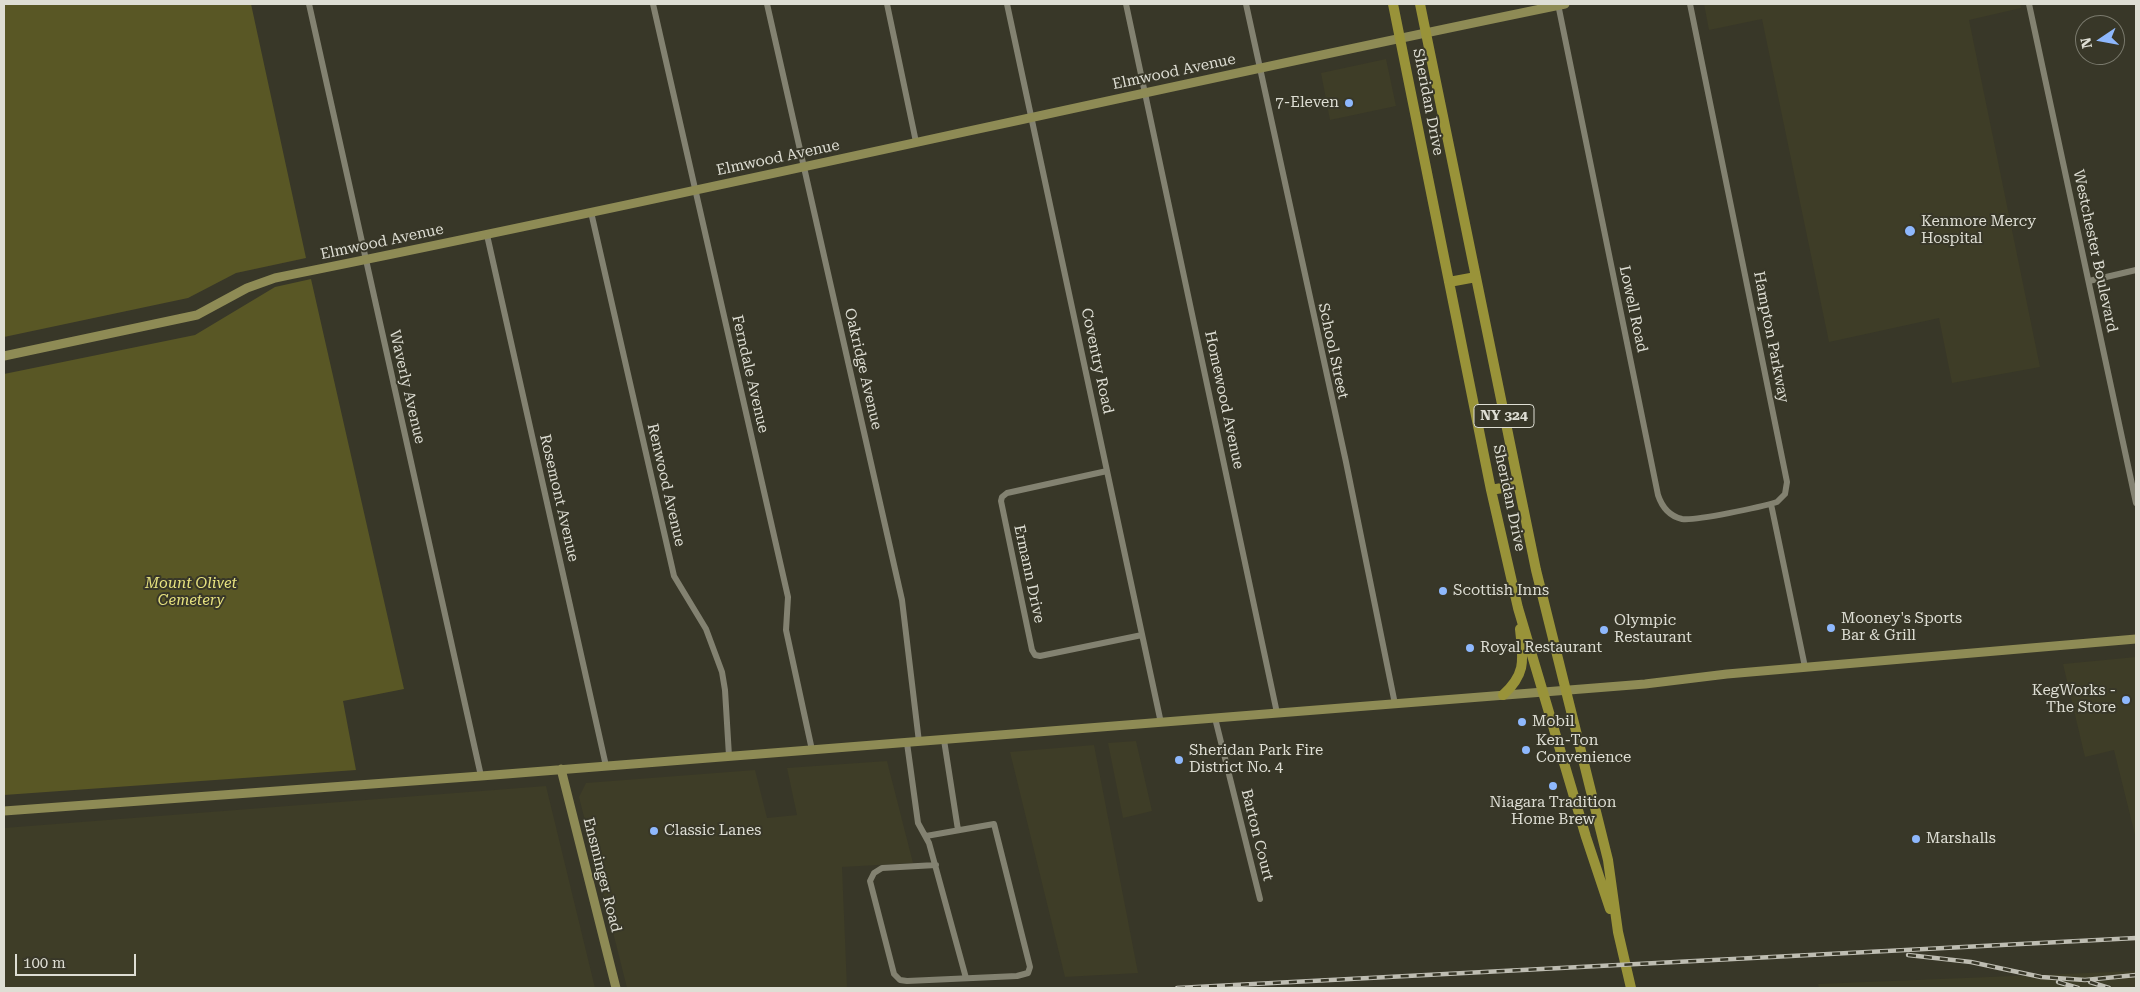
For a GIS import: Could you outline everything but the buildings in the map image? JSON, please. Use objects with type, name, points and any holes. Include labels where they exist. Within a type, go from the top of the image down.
[{"type":"main road","name":"Sheridan Drive","points":[[1393,4],[1491,490],[1518,608],[1586,838],[1618,932]]},
{"type":"main road","name":"Sheridan Drive","points":[[1420,4],[1518,485],[1565,690],[1608,860],[1618,932],[1631,988]]},
{"type":"main road","name":"Elmwood Avenue","points":[[4,356],[187,317],[207,310],[266,280],[487,235],[1560,4]]},
{"type":"main road","points":[[1449,282],[1476,277]]},
{"type":"main road","points":[[1491,490],[1518,485]]},
{"type":"main road","points":[[1503,695],[1520,676],[1522,667],[1518,608]]},
{"type":"main road","points":[[4,811],[481,776],[1395,704],[1692,680],[1727,674],[2136,639]]},
{"type":"main road","name":"Ensminger Road","points":[[561,769],[616,988]]},
{"type":"street","name":"Waverly Avenue","points":[[309,4],[481,776]]},
{"type":"street","name":"Ferndale Avenue","points":[[653,4],[788,597],[786,630],[812,750]]},
{"type":"street","name":"Oakridge Avenue","points":[[766,4],[902,600],[919,742]]},
{"type":"street","points":[[886,4],[916,142]]},
{"type":"street","name":"Coventry Road","points":[[1007,4],[1161,722]]},
{"type":"street","name":"Homewood Avenue","points":[[1126,4],[1277,713]]},
{"type":"street","name":"School Street","points":[[1246,4],[1395,704]]},
{"type":"street","name":"Lowell Road","points":[[1560,4],[1660,502],[1669,513],[1683,519],[1771,504]]},
{"type":"street","name":"Hampton Parkway","points":[[1690,4],[1787,482],[1785,494],[1777,502],[1771,504]]},
{"type":"street","name":"Westchester Boulevard","points":[[2029,4],[2136,503]]},
{"type":"street","name":"Renwood Avenue","points":[[591,212],[674,576],[706,629],[722,672],[729,756]]},
{"type":"street","name":"Rosemont Avenue","points":[[487,235],[606,766]]},
{"type":"street","points":[[2089,281],[2136,270]]},
{"type":"street","name":"Ermann Drive","points":[[1107,471],[1008,493],[1002,497],[1001,501],[1032,650],[1035,655],[1040,656],[1142,635]]},
{"type":"street","points":[[1771,504],[1805,667]]},
{"type":"street","name":"Barton Court","points":[[1215,718],[1260,899]]},
{"type":"street","points":[[944,740],[958,830]]},
{"type":"street","points":[[908,743],[918,823],[926,836],[936,865],[966,978]]},
{"type":"street","points":[[926,836],[994,824],[1030,971],[1025,975],[907,981],[897,978],[894,974],[870,885],[874,872],[882,868],[936,865]]},
{"type":"shaded area","name":"Kenmore Mercy Hospital","points":[[1704,4],[2020,4],[2021,8],[1969,20],[2040,367],[1952,383],[1939,318],[1829,342],[1762,19],[1709,30]]},
{"type":"shaded area","points":[[1386,59],[1396,106],[1330,120],[1321,73]]},
{"type":"shaded area","points":[[2136,657],[2136,839],[2114,750],[2085,757],[2063,664]]},
{"type":"shaded area","points":[[1136,741],[1152,811],[1123,818],[1108,743]]},
{"type":"shaded area","points":[[1094,745],[1138,973],[1065,977],[1010,752]]},
{"type":"shaded area","points":[[887,761],[913,863],[842,867],[847,988],[627,988],[579,797],[586,783],[755,770],[767,818],[797,815],[787,768]]},
{"type":"shaded area","points":[[546,786],[595,988],[4,988],[4,828]]},
{"type":"shaded area","points":[[2136,971],[2136,988],[1819,988],[1818,984]]},
{"type":"green space","points":[[4,4],[251,4],[306,258],[236,273],[188,298],[4,337]]},
{"type":"green space","name":"Mount Olivet Cemetery","points":[[311,279],[404,689],[343,701],[356,770],[4,795],[4,374],[195,335],[275,287]]},
{"type":"railway","points":[[1177,988],[2136,938]]},
{"type":"railway","points":[[1908,955],[1971,962],[2041,977],[2085,980],[2136,975]]},
{"type":"railway","points":[[2058,982],[2078,988]]},
{"type":"railway","points":[[2090,982],[2109,988]]},
{"type":"place","name":"7-Eleven","points":[[1349,103]]},
{"type":"place","name":"Kenmore Mercy Hospital","points":[[1910,231]]},
{"type":"place","name":"Scottish Inns","points":[[1443,591]]},
{"type":"place","name":"Mooney's Sports Bar & Grill","points":[[1831,628]]},
{"type":"place","name":"Olympic Restaurant","points":[[1604,630]]},
{"type":"place","name":"Royal Restaurant","points":[[1470,648]]},
{"type":"place","name":"KegWorks - The Store","points":[[2126,700]]},
{"type":"place","name":"Mobil","points":[[1522,722]]},
{"type":"place","name":"Ken-Ton Convenience","points":[[1526,750]]},
{"type":"place","name":"Sheridan Park Fire District No. 4","points":[[1179,760]]},
{"type":"place","name":"Niagara Tradition Home Brew","points":[[1553,786]]},
{"type":"place","name":"Classic Lanes","points":[[654,831]]},
{"type":"place","name":"Marshalls","points":[[1916,839]]}]
